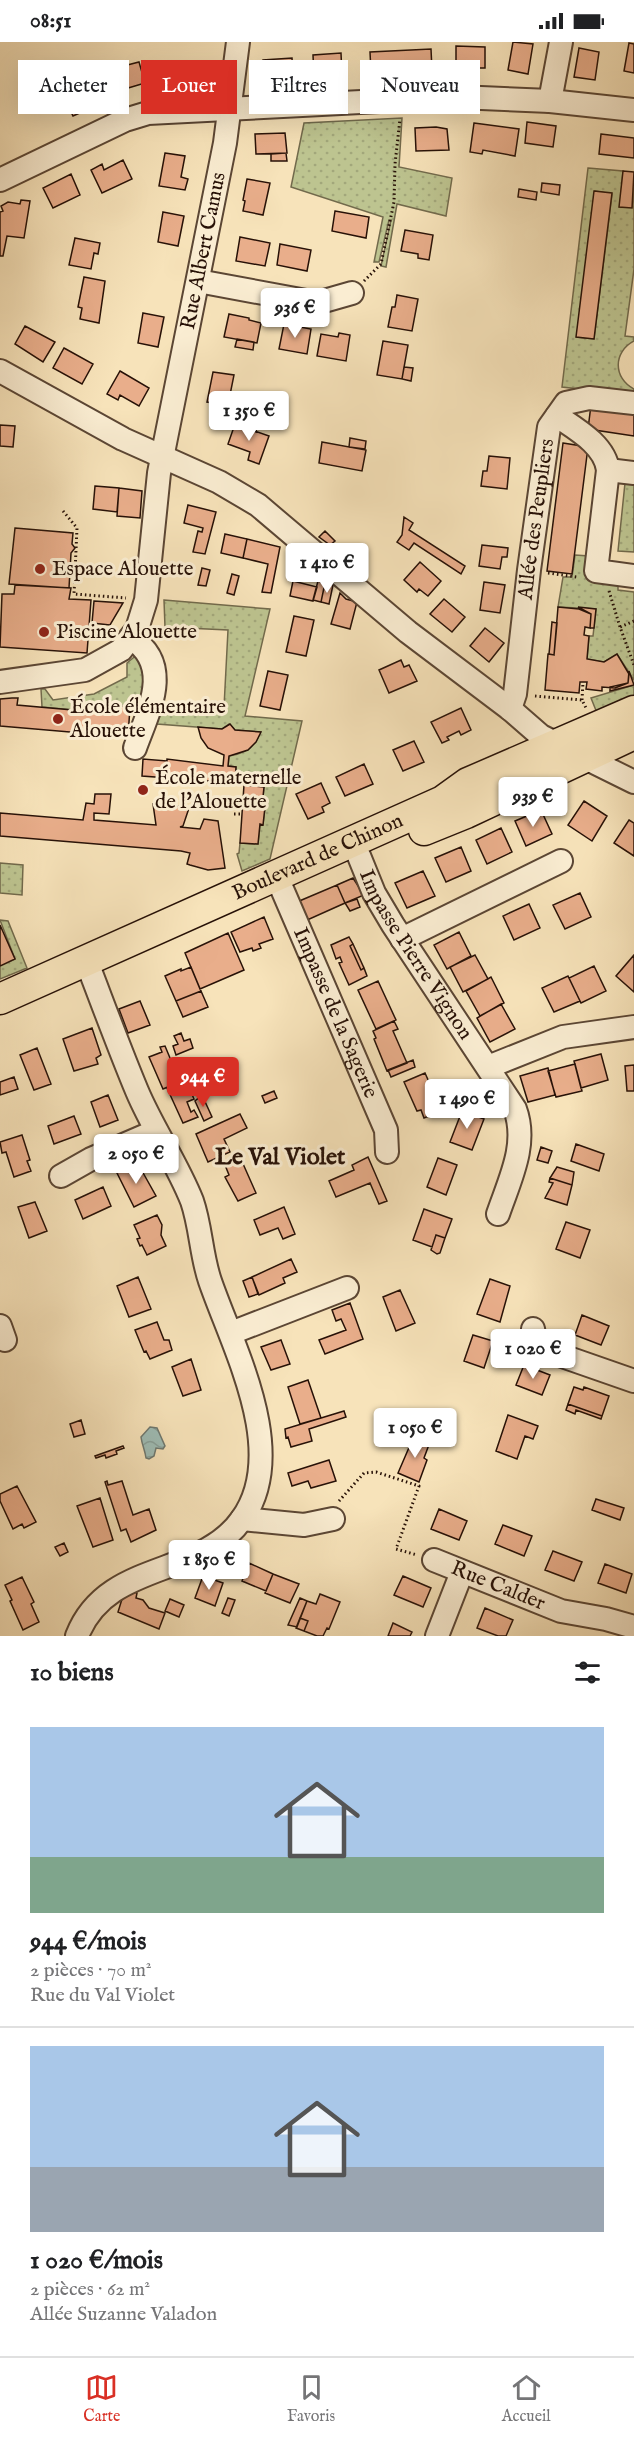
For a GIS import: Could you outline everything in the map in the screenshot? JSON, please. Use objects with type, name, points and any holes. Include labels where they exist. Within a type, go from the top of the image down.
[{"type":"main road","name":"Boulevard de Chinon","points":[[0,999],[89,967],[280,883],[443,801],[468,783],[634,711]]},
{"type":"main road","name":"Boulevard de Chinon","points":[[280,883],[360,856],[466,813],[634,734]]},
{"type":"main road","name":"Boulevard de Chinon","points":[[0,1016],[89,967]]},
{"type":"street","name":"Rue Albert Camus","points":[[236,60],[238,42]]},
{"type":"street","points":[[550,101],[561,42]]},
{"type":"street","points":[[480,98],[550,101],[634,110]]},
{"type":"street","points":[[237,109],[360,101]]},
{"type":"street","points":[[0,180],[136,116],[163,114]]},
{"type":"street","name":"Rue Albert Camus","points":[[131,638],[146,600],[159,473],[164,457],[229,114]]},
{"type":"street","points":[[198,281],[317,303],[352,293]]},
{"type":"street","points":[[0,371],[123,439],[219,482],[258,505],[408,632],[510,709],[541,736],[581,758],[607,767],[634,782]]},
{"type":"street","name":"Allée des Peupliers","points":[[510,709],[515,694],[549,427],[566,403],[589,398],[634,403]]},
{"type":"street","points":[[557,416],[582,433],[607,458],[608,470],[596,571],[634,576]]},
{"type":"street","points":[[608,470],[634,473]]},
{"type":"street","points":[[0,682],[85,670],[121,650],[131,638],[143,646],[155,664],[153,700],[135,748]]},
{"type":"street","name":"Impasse Pierre Vignon","points":[[360,856],[374,893],[402,939],[515,1109],[522,1134],[516,1161],[498,1214]]},
{"type":"street","points":[[402,939],[561,861]]},
{"type":"street","name":"Impasse de la Sagerie","points":[[280,883],[386,1130],[387,1152]]},
{"type":"street","points":[[77,1636],[89,1612],[113,1589],[220,1542],[242,1519],[251,1504],[256,1487],[260,1453],[251,1398],[231,1333],[206,1269],[192,1203],[137,1091],[89,967]]},
{"type":"street","points":[[488,1067],[563,1037],[634,1027]]},
{"type":"street","points":[[61,1176],[156,1131]]},
{"type":"street","points":[[231,1333],[347,1288]]},
{"type":"street","points":[[533,1329],[535,1339],[548,1351],[634,1381]]},
{"type":"street","points":[[242,1519],[304,1525],[326,1521]]},
{"type":"street","name":"Rue Calder","points":[[434,1560],[561,1611],[634,1627]]},
{"type":"street","points":[[437,1636],[462,1572]]},
{"type":"path","points":[[352,293],[381,264],[394,195],[394,164],[399,141],[400,114]]},
{"type":"path","points":[[63,511],[78,528],[74,594],[146,600]]},
{"type":"path","points":[[634,621],[620,627],[634,665]]},
{"type":"path","points":[[582,700],[583,682]]},
{"type":"path","points":[[540,696],[548,697]]},
{"type":"path","points":[[234,814],[240,814]]},
{"type":"path","points":[[326,1521],[364,1473],[376,1472],[419,1486],[396,1548],[434,1560]]},
{"type":"green space","points":[[402,118],[399,167],[452,178],[446,216],[397,204],[386,267],[381,266],[391,220],[389,220],[379,262],[374,262],[383,217],[291,187],[304,123]]},
{"type":"green space","points":[[588,168],[623,171],[620,207],[632,207],[634,187],[634,269],[625,336],[634,337],[634,341],[622,352],[618,365],[622,378],[634,389],[634,395],[562,387]],"holes":[[[595,191],[612,194],[594,339],[577,337]]]},
{"type":"green space","points":[[634,477],[634,552],[618,551],[625,483]]},
{"type":"green space","points":[[575,555],[589,556],[618,578],[618,590],[634,592],[634,680],[617,654],[604,662],[587,659],[589,636],[593,636],[596,609],[558,607],[563,577],[572,577]]},
{"type":"green space","points":[[164,600],[270,609],[245,716],[302,721],[270,859],[242,871],[237,854],[240,843],[258,844],[260,824],[263,824],[265,808],[262,807],[264,787],[235,783],[236,767],[228,766],[229,756],[249,749],[256,742],[260,732],[235,730],[229,724],[222,729],[157,724],[161,704],[224,707],[228,630],[165,627]]},
{"type":"green space","points":[[139,653],[147,696],[130,707],[107,705],[106,713],[42,707],[41,689],[45,689],[53,700],[94,694],[127,677],[127,663]]},
{"type":"green space","points":[[634,685],[634,697],[597,713],[591,698]]},
{"type":"green space","points":[[0,863],[23,865],[22,895],[0,893]]},
{"type":"green space","points":[[0,920],[8,921],[27,968],[0,979],[0,966],[15,959]]},
{"type":"water","points":[[150,1427],[157,1428],[165,1446],[163,1449],[156,1448],[154,1456],[149,1459],[146,1458],[141,1437]]},
{"type":"building","points":[[513,42],[533,44],[528,74],[508,70]]},
{"type":"building","points":[[629,43],[634,44],[634,73],[624,71]]},
{"type":"building","points":[[456,46],[485,47],[485,68],[480,68],[480,60],[456,60]]},
{"type":"building","points":[[579,48],[599,52],[595,80],[574,77]]},
{"type":"building","points":[[431,49],[432,60],[370,60],[370,52]]},
{"type":"building","points":[[341,53],[341,60],[313,60],[313,55]]},
{"type":"building","points":[[292,58],[292,60],[263,60]]},
{"type":"building","points":[[139,62],[141,84],[129,88],[129,65]]},
{"type":"building","points":[[527,122],[556,126],[553,147],[525,143]]},
{"type":"building","points":[[474,123],[519,129],[515,156],[483,150],[482,154],[470,152]]},
{"type":"building","points":[[415,128],[447,129],[449,150],[416,151]]},
{"type":"building","points":[[285,133],[287,153],[256,154],[255,134]]},
{"type":"building","points":[[601,134],[634,138],[634,158],[599,154]]},
{"type":"building","points":[[165,153],[185,156],[181,177],[188,179],[185,190],[159,186]]},
{"type":"building","points":[[286,153],[287,161],[271,161],[271,154]]},
{"type":"building","points":[[123,160],[132,179],[102,193],[91,170],[102,164],[104,170]]},
{"type":"building","points":[[623,171],[634,172],[632,208],[619,207]]},
{"type":"building","points":[[71,174],[80,195],[53,208],[43,188]]},
{"type":"building","points":[[247,179],[270,183],[263,215],[243,211]]},
{"type":"building","points":[[542,183],[560,185],[559,195],[541,192]]},
{"type":"building","points":[[519,189],[537,192],[536,200],[518,197]]},
{"type":"building","points":[[594,191],[612,193],[594,339],[576,337]]},
{"type":"building","points":[[21,200],[30,201],[24,238],[7,236],[3,256],[0,256],[0,212],[3,211],[1,206],[8,202],[20,204]]},
{"type":"building","points":[[335,211],[369,217],[366,238],[332,231]]},
{"type":"building","points":[[163,212],[184,216],[178,246],[158,242]]},
{"type":"building","points":[[405,230],[433,235],[429,260],[418,258],[418,254],[401,251]]},
{"type":"building","points":[[240,237],[270,243],[265,266],[236,261]]},
{"type":"building","points":[[75,238],[100,243],[98,254],[94,253],[91,269],[69,265]]},
{"type":"building","points":[[280,244],[311,250],[307,271],[277,265]]},
{"type":"building","points":[[84,277],[105,281],[99,323],[80,319],[82,308],[78,307]]},
{"type":"building","points":[[397,295],[418,299],[412,331],[388,327]]},
{"type":"building","points":[[143,313],[164,317],[158,347],[138,343]]},
{"type":"building","points":[[229,314],[261,323],[257,343],[224,337]]},
{"type":"building","points":[[284,324],[311,329],[307,354],[279,349]]},
{"type":"building","points":[[25,326],[55,342],[43,362],[15,344]]},
{"type":"building","points":[[339,333],[350,335],[346,361],[317,356],[321,334],[338,337]]},
{"type":"building","points":[[237,339],[254,342],[253,350],[235,347]]},
{"type":"building","points":[[383,341],[408,345],[402,379],[377,375]]},
{"type":"building","points":[[64,348],[93,364],[82,384],[53,368]]},
{"type":"building","points":[[404,367],[413,368],[411,381],[402,379]]},
{"type":"building","points":[[120,371],[149,388],[139,406],[120,395],[118,400],[107,394]]},
{"type":"building","points":[[213,372],[234,375],[228,405],[207,402]]},
{"type":"building","points":[[591,405],[634,411],[634,436],[588,429]]},
{"type":"building","points":[[246,420],[257,422],[256,432],[244,427]]},
{"type":"building","points":[[235,424],[269,436],[259,464],[248,460],[250,452],[228,444]]},
{"type":"building","points":[[0,425],[15,426],[13,447],[0,446]]},
{"type":"building","points":[[350,438],[366,441],[365,449],[349,447]]},
{"type":"building","points":[[322,442],[366,450],[362,471],[319,463]]},
{"type":"building","points":[[563,443],[588,447],[572,574],[547,571]]},
{"type":"building","points":[[489,456],[510,458],[507,489],[481,486],[483,471],[487,471]]},
{"type":"building","points":[[95,486],[119,488],[117,512],[93,509]]},
{"type":"building","points":[[119,488],[142,491],[140,518],[117,516]]},
{"type":"building","points":[[188,505],[216,512],[205,554],[193,552],[198,531],[202,532],[203,528],[184,523]]},
{"type":"building","points":[[404,517],[413,523],[409,530],[465,566],[461,574],[414,543],[409,550],[397,542],[402,535]]},
{"type":"building","name":"Espace Alouette","points":[[15,528],[73,533],[72,544],[75,548],[71,553],[69,588],[9,584]]},
{"type":"building","points":[[325,531],[335,541],[330,545],[319,537]]},
{"type":"building","points":[[225,534],[247,539],[243,558],[221,553]]},
{"type":"building","points":[[247,539],[280,547],[271,593],[262,592],[268,564],[243,558]]},
{"type":"building","points":[[482,545],[508,548],[507,557],[502,557],[500,569],[479,566]]},
{"type":"building","points":[[420,562],[441,581],[428,596],[419,589],[417,592],[404,580]]},
{"type":"building","points":[[202,568],[210,570],[206,586],[198,585]]},
{"type":"building","points":[[232,574],[239,576],[234,595],[227,593]]},
{"type":"building","points":[[293,581],[317,587],[313,601],[290,596]]},
{"type":"building","points":[[318,581],[325,583],[321,602],[313,600]]},
{"type":"building","points":[[484,582],[505,585],[500,613],[480,610]]},
{"type":"building","points":[[325,583],[333,585],[329,604],[321,602]]},
{"type":"building","name":"Piscine Alouette","points":[[15,585],[71,588],[69,599],[91,600],[87,653],[0,647],[2,594],[14,594]]},
{"type":"building","points":[[340,593],[346,599],[357,602],[350,629],[331,624]]},
{"type":"building","points":[[444,599],[465,617],[452,632],[430,614]]},
{"type":"building","points":[[94,601],[123,603],[110,625],[92,623]]},
{"type":"building","points":[[558,607],[579,609],[591,614],[590,628],[585,627],[584,635],[589,636],[587,659],[604,662],[617,654],[629,674],[628,683],[615,688],[602,687],[602,691],[586,689],[587,682],[580,682],[579,693],[545,690],[548,654],[554,655]]},
{"type":"building","points":[[578,607],[596,609],[594,628],[590,628],[591,614]]},
{"type":"building","points":[[294,616],[314,620],[306,656],[286,652]]},
{"type":"building","points":[[552,622],[557,623],[554,655],[549,654]]},
{"type":"building","points":[[485,628],[504,643],[489,662],[470,646]]},
{"type":"building","points":[[401,660],[404,667],[409,665],[417,681],[389,693],[379,670]]},
{"type":"building","points":[[268,671],[288,675],[280,710],[260,706]]},
{"type":"building","points":[[629,671],[634,685],[610,691],[610,687],[628,683]]},
{"type":"building","points":[[18,698],[17,705],[106,713],[107,705],[130,707],[128,737],[0,726],[0,699]]},
{"type":"building","points":[[461,708],[471,730],[461,735],[459,731],[447,737],[449,740],[442,743],[431,722]]},
{"type":"building","points":[[230,724],[235,730],[261,732],[256,742],[248,750],[229,756],[228,766],[236,767],[235,783],[142,776],[143,759],[167,761],[167,759],[223,766],[224,755],[208,748],[201,738],[198,727],[222,729]]},
{"type":"building","points":[[414,741],[424,762],[403,771],[393,750]]},
{"type":"building","points":[[364,764],[373,784],[345,796],[336,777]]},
{"type":"building","points":[[321,783],[330,803],[322,807],[324,812],[308,819],[296,794]]},
{"type":"building","points":[[244,785],[264,787],[262,807],[265,807],[258,844],[240,843]]},
{"type":"building","points":[[95,794],[111,794],[109,814],[94,813],[94,820],[156,825],[153,804],[160,803],[189,808],[183,826],[180,827],[200,829],[204,819],[218,821],[225,868],[208,870],[187,864],[190,853],[181,851],[0,836],[0,813],[83,820],[86,803],[94,804]]},
{"type":"building","points":[[584,801],[607,816],[592,841],[568,825]]},
{"type":"building","points":[[541,810],[552,834],[526,846],[515,821]]},
{"type":"building","points":[[629,820],[634,823],[634,856],[614,843]]},
{"type":"building","points":[[501,828],[512,852],[487,864],[476,840]]},
{"type":"building","points":[[461,847],[471,871],[446,882],[435,858]]},
{"type":"building","points":[[423,871],[435,896],[407,908],[395,883]]},
{"type":"building","points":[[353,878],[364,895],[345,903],[337,885]]},
{"type":"building","points":[[337,885],[345,903],[305,921],[297,902]]},
{"type":"building","points":[[580,893],[591,917],[565,929],[553,905]]},
{"type":"building","points":[[357,899],[360,907],[350,911],[345,903]]},
{"type":"building","points":[[529,904],[540,928],[514,940],[503,916]]},
{"type":"building","points":[[264,917],[273,939],[259,944],[261,948],[240,952],[231,932]]},
{"type":"building","points":[[0,925],[15,959],[0,966]]},
{"type":"building","points":[[459,932],[471,956],[447,969],[434,945]]},
{"type":"building","points":[[228,933],[244,970],[200,989],[185,953]]},
{"type":"building","points":[[349,937],[353,944],[350,946],[361,970],[364,968],[367,976],[349,985],[339,963],[342,962],[340,957],[336,959],[331,945]]},
{"type":"building","points":[[353,944],[364,968],[361,970],[350,946]]},
{"type":"building","points":[[475,955],[488,979],[463,992],[450,967]]},
{"type":"building","points":[[634,955],[634,992],[616,976]]},
{"type":"building","points":[[594,966],[606,991],[581,1003],[569,978]]},
{"type":"building","points":[[191,967],[201,991],[176,1001],[165,976]]},
{"type":"building","points":[[568,976],[580,1001],[554,1012],[542,988]]},
{"type":"building","points":[[491,977],[504,1003],[480,1016],[466,991]]},
{"type":"building","points":[[378,981],[396,1020],[376,1029],[358,990]]},
{"type":"building","points":[[201,991],[208,1007],[183,1017],[176,1001]]},
{"type":"building","points":[[140,1001],[150,1025],[128,1033],[119,1009]]},
{"type":"building","points":[[501,1004],[515,1029],[490,1042],[477,1018]]},
{"type":"building","points":[[394,1021],[398,1029],[393,1031],[407,1063],[387,1071],[373,1031]]},
{"type":"building","points":[[92,1028],[101,1055],[96,1058],[98,1064],[74,1071],[63,1039]]},
{"type":"building","points":[[181,1033],[184,1041],[190,1039],[193,1048],[176,1055],[173,1046],[178,1044],[174,1036]]},
{"type":"building","points":[[165,1046],[180,1082],[163,1089],[149,1057],[162,1052],[160,1047]]},
{"type":"building","points":[[37,1048],[51,1084],[34,1090],[20,1055]]},
{"type":"building","points":[[601,1054],[608,1080],[581,1088],[574,1061]]},
{"type":"building","points":[[413,1060],[415,1067],[391,1077],[388,1070]]},
{"type":"building","points":[[575,1064],[582,1091],[556,1097],[548,1071]]},
{"type":"building","points":[[634,1065],[634,1091],[627,1091],[625,1066]]},
{"type":"building","points":[[548,1068],[555,1095],[528,1102],[520,1076]]},
{"type":"building","points":[[425,1073],[429,1082],[433,1080],[438,1091],[433,1093],[439,1112],[424,1118],[421,1110],[417,1111],[404,1082]]},
{"type":"building","points":[[14,1077],[18,1089],[0,1095],[0,1082]]},
{"type":"building","points":[[181,1082],[181,1088],[188,1085],[194,1099],[187,1102],[191,1112],[194,1110],[198,1117],[183,1123],[167,1088]]},
{"type":"building","points":[[274,1091],[277,1098],[265,1103],[262,1096]]},
{"type":"building","points":[[108,1095],[118,1120],[100,1127],[91,1102]]},
{"type":"building","points":[[202,1095],[212,1117],[204,1121],[195,1101]]},
{"type":"building","points":[[462,1111],[484,1119],[472,1150],[450,1142]]},
{"type":"building","points":[[240,1114],[247,1128],[224,1139],[230,1152],[208,1162],[196,1134]]},
{"type":"building","points":[[74,1116],[81,1134],[54,1144],[48,1126]]},
{"type":"building","points":[[22,1135],[31,1171],[14,1177],[6,1152],[2,1153],[0,1142]]},
{"type":"building","points":[[576,1144],[604,1154],[599,1171],[571,1161]]},
{"type":"building","points":[[541,1147],[552,1151],[548,1163],[537,1160]]},
{"type":"building","points":[[240,1157],[256,1193],[238,1201],[225,1177],[229,1175],[225,1165]]},
{"type":"building","points":[[368,1157],[387,1201],[379,1204],[370,1183],[336,1197],[329,1181],[354,1170],[352,1165]]},
{"type":"building","points":[[438,1158],[457,1165],[446,1195],[427,1187]]},
{"type":"building","points":[[137,1162],[156,1196],[134,1207],[117,1173]]},
{"type":"building","points":[[557,1167],[574,1172],[572,1185],[550,1178]]},
{"type":"building","points":[[550,1178],[572,1185],[567,1205],[545,1198],[553,1183],[549,1182]]},
{"type":"building","points":[[103,1187],[111,1206],[83,1219],[75,1200]]},
{"type":"building","points":[[35,1202],[47,1231],[29,1238],[18,1207]]},
{"type":"building","points":[[284,1207],[295,1234],[283,1239],[278,1228],[260,1235],[254,1220]]},
{"type":"building","points":[[424,1209],[452,1219],[445,1238],[436,1235],[432,1247],[413,1240]]},
{"type":"building","points":[[157,1215],[162,1225],[161,1235],[166,1246],[147,1255],[142,1245],[140,1246],[137,1239],[140,1238],[134,1225]]},
{"type":"building","points":[[566,1222],[590,1230],[580,1258],[556,1249]]},
{"type":"building","points":[[436,1235],[445,1238],[440,1253],[437,1254],[431,1250]]},
{"type":"building","points":[[291,1259],[297,1272],[283,1278],[285,1283],[259,1295],[252,1277]]},
{"type":"building","points":[[138,1277],[151,1309],[129,1317],[117,1286]]},
{"type":"building","points":[[252,1277],[258,1294],[249,1297],[243,1281]]},
{"type":"building","points":[[490,1279],[510,1286],[500,1322],[477,1314]]},
{"type":"building","points":[[400,1290],[415,1323],[396,1331],[383,1297]]},
{"type":"building","points":[[350,1303],[363,1339],[325,1354],[319,1340],[346,1330],[341,1319],[336,1321],[332,1310]]},
{"type":"building","points":[[582,1315],[609,1326],[601,1345],[575,1335]]},
{"type":"building","points":[[157,1322],[164,1340],[169,1340],[172,1350],[150,1359],[146,1351],[144,1352],[135,1330]]},
{"type":"building","points":[[473,1335],[493,1341],[484,1368],[464,1361]]},
{"type":"building","points":[[281,1340],[290,1364],[271,1370],[261,1347]]},
{"type":"building","points":[[191,1359],[201,1390],[183,1396],[172,1367]]},
{"type":"building","points":[[524,1365],[550,1375],[542,1395],[516,1385]]},
{"type":"building","points":[[308,1380],[321,1418],[300,1424],[288,1387]]},
{"type":"building","points":[[574,1387],[583,1390],[584,1387],[609,1396],[602,1416],[568,1404]]},
{"type":"building","points":[[568,1404],[602,1416],[601,1419],[576,1410],[575,1414],[566,1410]]},
{"type":"building","points":[[344,1411],[346,1417],[309,1429],[312,1441],[291,1447],[288,1437],[286,1438],[285,1429]]},
{"type":"building","points":[[508,1415],[538,1426],[533,1439],[525,1436],[517,1459],[496,1451]]},
{"type":"building","points":[[81,1420],[85,1434],[74,1437],[70,1424]]},
{"type":"building","points":[[414,1436],[430,1442],[424,1458],[427,1460],[419,1482],[398,1473]]},
{"type":"building","points":[[123,1446],[124,1448],[116,1451],[117,1454],[106,1458],[105,1455],[96,1458],[95,1456]]},
{"type":"building","points":[[329,1460],[336,1481],[311,1488],[308,1481],[292,1486],[288,1473]]},
{"type":"building","points":[[107,1481],[108,1485],[122,1481],[133,1515],[149,1509],[156,1530],[131,1542],[126,1529],[121,1531],[105,1482]]},
{"type":"building","points":[[17,1486],[36,1522],[24,1528],[22,1524],[13,1529],[0,1501],[0,1494]]},
{"type":"building","points":[[100,1498],[113,1540],[93,1547],[77,1506]]},
{"type":"building","points":[[596,1499],[624,1508],[620,1520],[592,1510]]},
{"type":"building","points":[[439,1509],[467,1521],[459,1540],[431,1529]]},
{"type":"building","points":[[503,1525],[532,1536],[524,1556],[495,1544]]},
{"type":"building","points":[[64,1543],[68,1552],[60,1556],[55,1547]]},
{"type":"building","points":[[553,1551],[582,1562],[574,1581],[545,1570]]},
{"type":"building","points":[[249,1563],[273,1574],[266,1591],[242,1581]]},
{"type":"building","points":[[605,1564],[632,1574],[626,1593],[598,1583]]},
{"type":"building","points":[[273,1574],[299,1584],[290,1603],[265,1593]]},
{"type":"building","points":[[203,1576],[223,1583],[215,1606],[195,1598]]},
{"type":"building","points":[[403,1576],[431,1588],[423,1607],[394,1595]]},
{"type":"building","points":[[22,1577],[34,1602],[31,1604],[39,1622],[23,1630],[5,1585]]},
{"type":"building","points":[[134,1592],[137,1593],[136,1598],[143,1600],[149,1608],[165,1613],[159,1629],[118,1612],[122,1599]]},
{"type":"building","points":[[320,1594],[340,1602],[329,1629],[327,1628],[323,1636],[317,1636],[304,1631],[308,1621],[300,1618],[307,1601],[316,1604]]},
{"type":"building","points":[[228,1598],[235,1600],[229,1616],[222,1613]]},
{"type":"building","points":[[300,1598],[307,1601],[297,1627],[288,1625]]},
{"type":"building","points":[[170,1599],[184,1605],[179,1617],[165,1611]]},
{"type":"building","points":[[485,1608],[513,1620],[506,1636],[498,1636],[477,1628]]},
{"type":"building","points":[[300,1618],[308,1621],[304,1631],[296,1628]]},
{"type":"building","points":[[393,1623],[412,1632],[410,1636],[388,1636]]},
{"type":"place","name":"Espace Alouette","points":[[40,569]]},
{"type":"place","name":"Piscine Alouette","points":[[44,632]]},
{"type":"place","name":"École élémentaire Alouette","points":[[58,719]]},
{"type":"place","name":"École maternelle de l'Alouette","points":[[143,790]]},
{"type":"district","name":"Le Val Violet","points":[[280,1157]]}]
